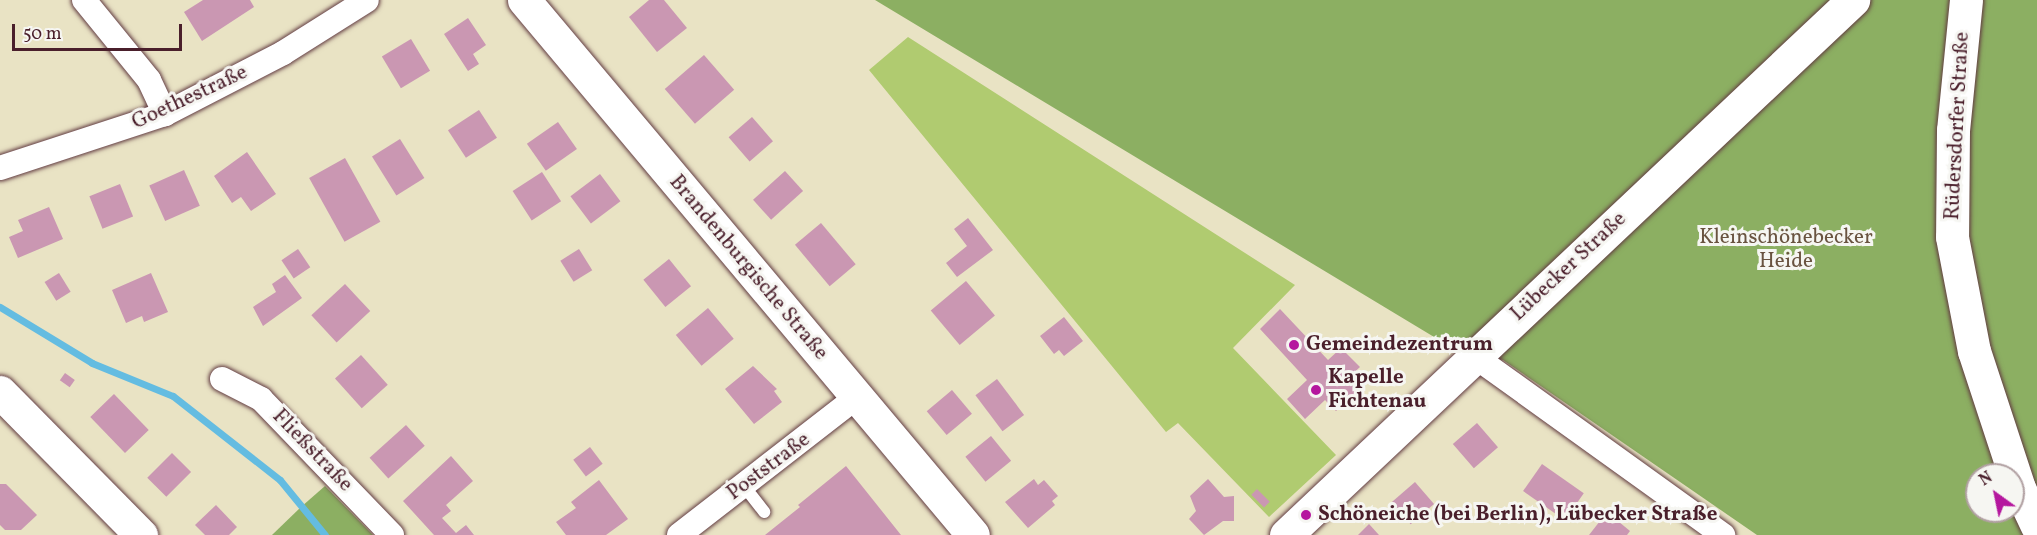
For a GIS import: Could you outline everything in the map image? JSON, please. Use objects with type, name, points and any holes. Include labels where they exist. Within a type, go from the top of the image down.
[{"type":"street","points":[[84,0],[149,80],[165,114]]},
{"type":"street","name":"Goethestraße","points":[[0,168],[165,114],[283,53],[367,0]]},
{"type":"street","name":"Brandenburgische Straße","points":[[524,0],[974,535]]},
{"type":"street","name":"Lübecker Straße","points":[[1286,535],[1853,0]]},
{"type":"street","name":"Rüdersdorfer Straße","points":[[1966,0],[1953,130],[1952,237],[1974,351],[2019,488],[2037,526]]},
{"type":"street","points":[[1474,356],[1724,535]]},
{"type":"street","name":"Fließstraße","points":[[222,379],[261,399],[392,535]]},
{"type":"street","points":[[0,392],[141,535]]},
{"type":"street","name":"Poststraße","points":[[679,535],[857,397]]},
{"type":"lane","points":[[744,486],[764,512]]},
{"type":"green space","name":"Kleinschönebecker Heide","points":[[875,0],[2037,0],[2037,535],[1757,535],[1503,360],[1454,349]]},
{"type":"green space","points":[[908,37],[1295,285],[1233,348],[1336,455],[1269,517],[1178,423],[1166,432],[869,70]]},
{"type":"green space","points":[[325,486],[373,535],[272,535],[301,507]]},
{"type":"building","points":[[203,0],[250,0],[254,7],[202,41],[184,12]]},
{"type":"building","points":[[649,0],[664,0],[687,28],[657,52],[629,17]]},
{"type":"building","points":[[468,18],[486,45],[473,54],[479,64],[468,71],[444,34]]},
{"type":"building","points":[[411,39],[430,71],[401,88],[382,57]]},
{"type":"building","points":[[704,55],[734,90],[695,124],[665,89]]},
{"type":"building","points":[[479,110],[497,138],[466,158],[448,130]]},
{"type":"building","points":[[752,117],[773,141],[750,161],[729,137]]},
{"type":"building","points":[[558,122],[577,149],[546,171],[527,144]]},
{"type":"building","points":[[400,139],[424,178],[396,195],[372,156]]},
{"type":"building","points":[[247,152],[276,194],[251,211],[241,197],[232,203],[214,176]]},
{"type":"building","points":[[345,158],[380,222],[345,242],[309,178]]},
{"type":"building","points":[[184,170],[200,206],[165,221],[149,185]]},
{"type":"building","points":[[785,171],[803,191],[771,220],[753,200]]},
{"type":"building","points":[[542,172],[561,201],[532,220],[513,191]]},
{"type":"building","points":[[600,174],[620,201],[591,223],[570,196]]},
{"type":"building","points":[[120,184],[133,216],[103,229],[89,196]]},
{"type":"building","points":[[49,207],[63,239],[18,258],[9,237],[23,231],[18,220]]},
{"type":"building","points":[[968,218],[993,250],[957,277],[946,263],[967,246],[954,229]]},
{"type":"building","points":[[821,223],[856,264],[830,286],[795,245]]},
{"type":"building","points":[[298,249],[310,267],[294,278],[281,260]]},
{"type":"building","points":[[579,249],[592,270],[574,282],[560,261]]},
{"type":"building","points":[[669,259],[691,286],[665,307],[643,280]]},
{"type":"building","points":[[59,273],[71,292],[56,301],[45,282]]},
{"type":"building","points":[[151,273],[168,312],[144,322],[142,316],[126,323],[112,290]]},
{"type":"building","points":[[285,275],[302,298],[263,326],[253,307],[276,292],[272,284]]},
{"type":"building","points":[[966,281],[995,315],[960,345],[931,311]]},
{"type":"building","points":[[345,284],[370,311],[337,342],[311,315]]},
{"type":"building","points":[[708,308],[734,339],[702,366],[676,335]]},
{"type":"building","points":[[1280,309],[1328,360],[1341,348],[1360,367],[1347,379],[1358,391],[1336,411],[1325,400],[1305,419],[1287,399],[1307,380],[1260,329]]},
{"type":"building","points":[[1064,317],[1083,341],[1064,356],[1059,350],[1054,354],[1040,336]]},
{"type":"building","points":[[361,355],[388,385],[362,408],[335,378]]},
{"type":"building","points":[[753,366],[777,389],[774,391],[782,402],[754,424],[725,389]]},
{"type":"building","points":[[65,373],[75,380],[70,387],[60,380]]},
{"type":"building","points":[[997,379],[1024,415],[1003,431],[975,395]]},
{"type":"building","points":[[952,390],[972,414],[947,435],[927,411]]},
{"type":"building","points":[[114,394],[149,430],[125,453],[90,417]]},
{"type":"building","points":[[1477,423],[1498,447],[1474,468],[1453,444]]},
{"type":"building","points":[[406,425],[425,446],[388,479],[370,458]]},
{"type":"building","points":[[991,436],[1011,461],[985,482],[965,457]]},
{"type":"building","points":[[590,447],[603,464],[586,476],[573,460]]},
{"type":"building","points":[[172,453],[191,472],[166,497],[147,478]]},
{"type":"building","points":[[451,456],[473,481],[446,505],[451,511],[442,518],[456,533],[466,525],[474,535],[434,535],[403,501]]},
{"type":"building","points":[[1542,464],[1584,493],[1565,520],[1523,491]]},
{"type":"building","points":[[846,466],[901,535],[765,535],[800,507],[798,505]]},
{"type":"building","points":[[1034,479],[1038,485],[1044,480],[1058,496],[1052,501],[1055,505],[1028,528],[1005,502]]},
{"type":"building","points":[[1208,479],[1224,497],[1234,496],[1234,521],[1223,521],[1204,535],[1189,519],[1196,511],[1190,496]]},
{"type":"building","points":[[599,480],[628,519],[606,535],[566,535],[556,522],[576,508],[571,502]]},
{"type":"building","points":[[1415,482],[1434,504],[1411,524],[1392,502]]},
{"type":"building","points":[[0,484],[6,484],[37,515],[21,530],[5,530],[0,525]]},
{"type":"building","points":[[1257,489],[1270,502],[1264,507],[1251,495]]},
{"type":"building","points":[[216,505],[237,527],[229,535],[205,535],[195,525]]},
{"type":"building","points":[[1607,512],[1630,531],[1627,535],[1589,535]]},
{"type":"building","points":[[1369,524],[1379,535],[1358,535]]},
{"type":"waterway","points":[[0,307],[92,363],[173,396],[280,480],[325,535]]},
{"type":"place","name":"Gemeindezentrum","points":[[1294,345]]},
{"type":"place","name":"Kapelle Fichtenau","points":[[1316,390]]},
{"type":"place","name":"Schöneiche (bei Berlin), Lübecker Straße","points":[[1306,515]]}]
